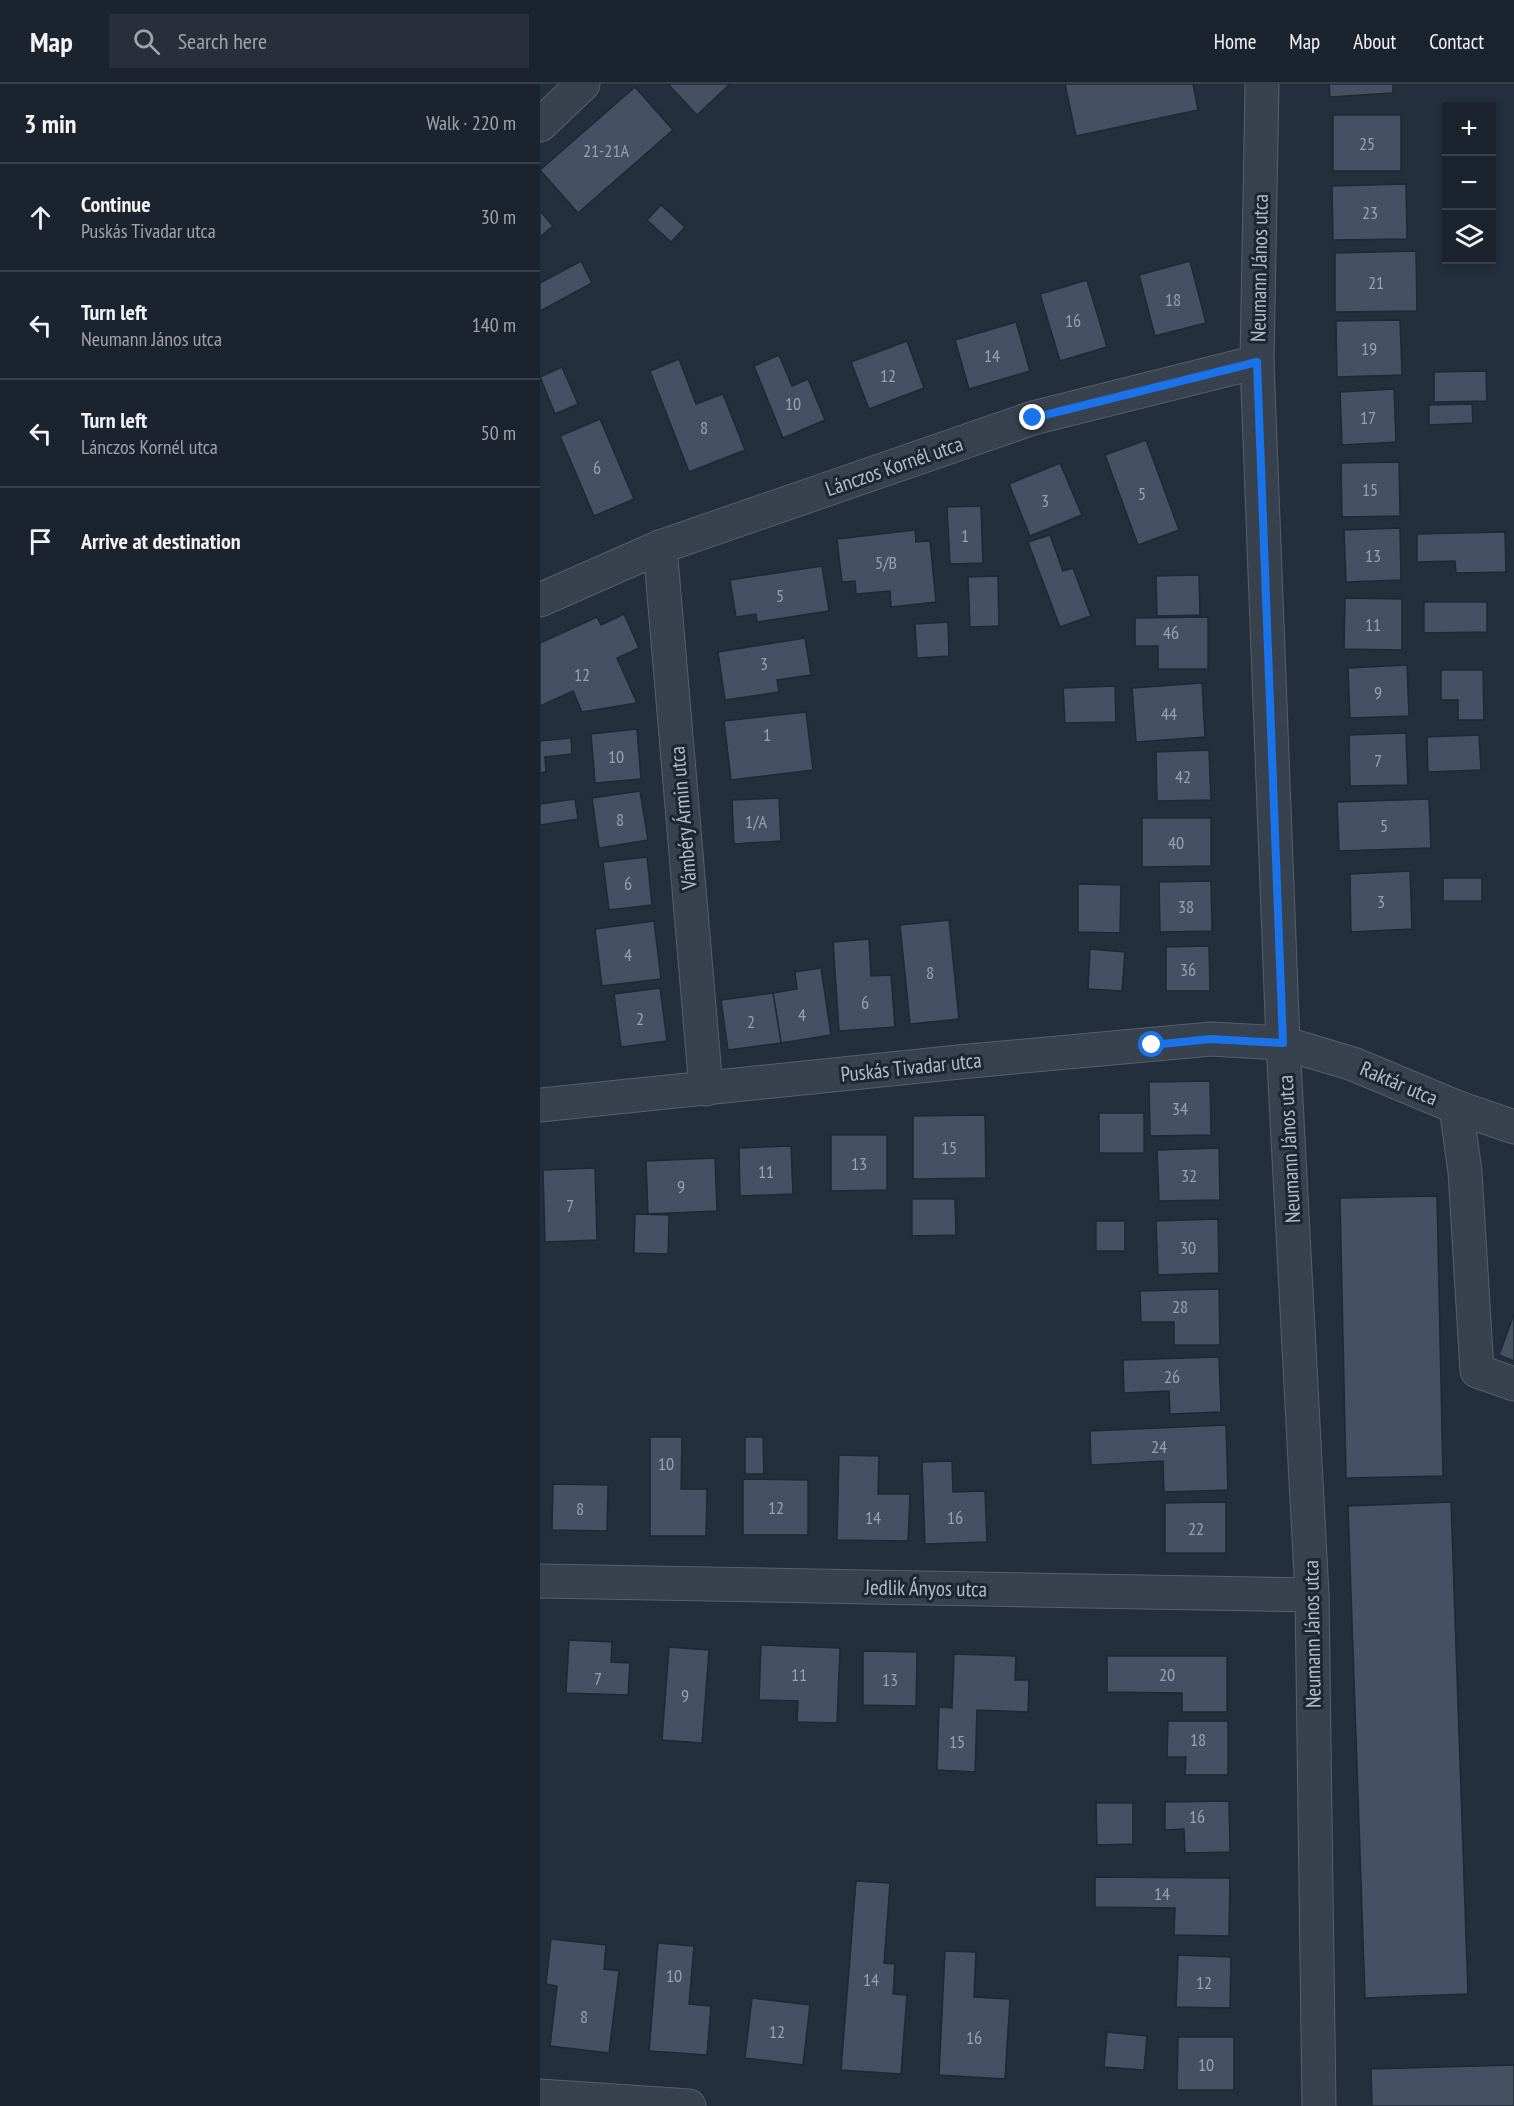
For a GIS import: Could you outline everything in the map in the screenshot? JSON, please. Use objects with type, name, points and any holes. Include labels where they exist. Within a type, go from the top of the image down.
[{"type":"street","points":[[540,125],[583,84]]},
{"type":"street","name":"Neumann János utca","points":[[1262,84],[1257,362],[1283,1043],[1312,1595],[1319,2106]]},
{"type":"street","name":"Lánczos Kornél utca","points":[[540,600],[660,547],[1033,418],[1257,362]]},
{"type":"street","name":"Vámbéry Ármin utca","points":[[660,547],[706,1089]]},
{"type":"street","name":"Puskás Tivadar utca","points":[[540,1105],[1211,1039],[1283,1043]]},
{"type":"street","name":"Raktár utca","points":[[1283,1043],[1353,1064],[1456,1107],[1514,1127]]},
{"type":"street","points":[[1456,1107],[1466,1172],[1477,1371],[1514,1384]]},
{"type":"street","name":"Jedlik Ányos utca","points":[[540,1581],[1312,1595]]},
{"type":"street","points":[[540,2096],[689,2106]]},
{"type":"building","points":[[668,84],[730,84],[697,115]]},
{"type":"building","points":[[1065,84],[1193,84],[1198,110],[1076,136]]},
{"type":"building","points":[[1329,84],[1393,84],[1393,93],[1330,97]]},
{"type":"building","points":[[635,87],[673,130],[578,213],[540,170]]},
{"type":"building","points":[[1333,115],[1401,115],[1401,171],[1333,171]]},
{"type":"building","points":[[1406,184],[1407,239],[1333,240],[1332,186]]},
{"type":"building","points":[[661,205],[685,227],[671,242],[647,220]]},
{"type":"building","points":[[540,211],[553,226],[540,237]]},
{"type":"building","points":[[1416,251],[1417,311],[1335,312],[1335,253]]},
{"type":"building","points":[[581,261],[592,283],[540,311],[540,283]]},
{"type":"building","points":[[1190,261],[1206,323],[1155,336],[1139,275]]},
{"type":"building","points":[[1087,280],[1107,347],[1060,361],[1040,294]]},
{"type":"building","points":[[1400,320],[1402,375],[1337,377],[1336,321]]},
{"type":"building","points":[[1016,322],[1030,371],[969,389],[955,340]]},
{"type":"building","points":[[907,341],[924,388],[869,409],[851,362]]},
{"type":"building","points":[[779,355],[792,386],[808,379],[825,420],[783,438],[754,366]]},
{"type":"building","points":[[679,359],[696,404],[723,394],[745,450],[689,472],[650,371]]},
{"type":"building","points":[[562,367],[578,404],[555,414],[540,377]]},
{"type":"building","points":[[1486,371],[1487,401],[1434,402],[1434,372]]},
{"type":"building","points":[[1394,389],[1396,442],[1342,445],[1340,392]]},
{"type":"building","points":[[1472,404],[1473,423],[1429,425],[1429,405]]},
{"type":"building","points":[[600,419],[634,499],[594,516],[560,436]]},
{"type":"building","points":[[1146,440],[1179,530],[1138,545],[1105,455]]},
{"type":"building","points":[[1399,462],[1400,516],[1342,517],[1341,463]]},
{"type":"building","points":[[1060,463],[1082,515],[1030,536],[1009,484]]},
{"type":"building","points":[[981,506],[983,563],[950,564],[947,507]]},
{"type":"building","points":[[1400,528],[1401,580],[1346,582],[1344,530]]},
{"type":"building","points":[[915,530],[916,542],[930,541],[936,602],[891,607],[890,591],[856,594],[855,581],[842,582],[837,539]]},
{"type":"building","points":[[1505,532],[1506,572],[1456,573],[1455,561],[1417,562],[1417,534]]},
{"type":"building","points":[[1050,535],[1063,571],[1073,568],[1091,616],[1060,627],[1028,542]]},
{"type":"building","points":[[822,566],[829,611],[757,622],[756,614],[736,617],[730,580]]},
{"type":"building","points":[[1199,575],[1200,615],[1157,616],[1156,576]]},
{"type":"building","points":[[998,576],[999,626],[970,627],[968,577]]},
{"type":"building","points":[[1345,598],[1402,599],[1402,650],[1344,649]]},
{"type":"building","points":[[1424,602],[1487,602],[1487,632],[1424,633]]},
{"type":"building","points":[[624,614],[639,648],[617,658],[637,703],[582,712],[573,691],[540,706],[540,643],[597,617],[601,625]]},
{"type":"building","points":[[1208,617],[1208,669],[1158,669],[1158,646],[1135,646],[1135,618]]},
{"type":"building","points":[[948,622],[949,656],[917,658],[915,624]]},
{"type":"building","points":[[805,638],[811,675],[777,680],[779,692],[725,700],[718,652]]},
{"type":"building","points":[[1407,665],[1409,716],[1350,718],[1348,668]]},
{"type":"building","points":[[1441,670],[1483,670],[1484,720],[1458,720],[1458,700],[1441,700]]},
{"type":"building","points":[[1202,683],[1205,737],[1136,742],[1132,688]]},
{"type":"building","points":[[1115,686],[1116,722],[1065,723],[1063,688]]},
{"type":"building","points":[[806,712],[813,770],[731,780],[724,721]]},
{"type":"building","points":[[637,729],[641,779],[595,783],[591,734]]},
{"type":"building","points":[[1406,733],[1408,785],[1350,786],[1349,735]]},
{"type":"building","points":[[1479,735],[1481,770],[1428,772],[1427,737]]},
{"type":"building","points":[[571,738],[572,754],[545,757],[546,772],[540,773],[540,741]]},
{"type":"building","points":[[1209,750],[1211,800],[1157,801],[1156,752]]},
{"type":"building","points":[[640,791],[648,840],[599,848],[592,798]]},
{"type":"building","points":[[779,798],[781,841],[734,844],[732,800]]},
{"type":"building","points":[[575,799],[578,819],[540,825],[540,804]]},
{"type":"building","points":[[1429,799],[1431,848],[1339,851],[1337,802]]},
{"type":"building","points":[[1142,818],[1211,818],[1211,866],[1142,867]]},
{"type":"building","points":[[647,857],[652,905],[609,910],[603,862]]},
{"type":"building","points":[[1410,871],[1412,929],[1351,932],[1350,874]]},
{"type":"building","points":[[1443,878],[1482,878],[1482,901],[1443,901]]},
{"type":"building","points":[[1211,881],[1212,931],[1160,932],[1159,882]]},
{"type":"building","points":[[1078,884],[1121,885],[1120,933],[1078,932]]},
{"type":"building","points":[[949,920],[959,1019],[910,1024],[900,925]]},
{"type":"building","points":[[654,921],[661,979],[602,986],[595,929]]},
{"type":"building","points":[[869,939],[871,976],[891,975],[895,1027],[839,1031],[833,942]]},
{"type":"building","points":[[1209,946],[1210,991],[1166,991],[1166,947]]},
{"type":"building","points":[[1090,949],[1125,952],[1122,991],[1088,989]]},
{"type":"building","points":[[821,968],[831,1035],[781,1043],[773,993],[797,989],[795,972]]},
{"type":"building","points":[[660,988],[667,1041],[621,1047],[614,994]]},
{"type":"building","points":[[773,993],[781,1043],[728,1050],[721,1000]]},
{"type":"building","points":[[1210,1081],[1211,1135],[1150,1136],[1149,1082]]},
{"type":"building","points":[[1099,1113],[1144,1113],[1144,1153],[1099,1153]]},
{"type":"building","points":[[985,1115],[986,1178],[913,1179],[913,1116]]},
{"type":"building","points":[[831,1135],[887,1135],[887,1190],[831,1191]]},
{"type":"building","points":[[791,1146],[793,1194],[740,1196],[739,1148]]},
{"type":"building","points":[[1219,1148],[1220,1200],[1159,1201],[1157,1150]]},
{"type":"building","points":[[715,1158],[717,1211],[648,1214],[646,1161]]},
{"type":"building","points":[[595,1168],[597,1240],[545,1242],[543,1170]]},
{"type":"building","points":[[1437,1196],[1443,1476],[1346,1478],[1340,1198]]},
{"type":"building","points":[[912,1199],[955,1199],[956,1235],[912,1236]]},
{"type":"building","points":[[635,1214],[669,1215],[668,1254],[634,1253]]},
{"type":"building","points":[[1218,1219],[1219,1273],[1158,1275],[1156,1221]]},
{"type":"building","points":[[1096,1221],[1125,1221],[1125,1251],[1096,1251]]},
{"type":"building","points":[[1219,1289],[1220,1345],[1174,1345],[1174,1322],[1141,1322],[1140,1291]]},
{"type":"building","points":[[1514,1314],[1514,1361],[1499,1355]]},
{"type":"building","points":[[1219,1357],[1221,1412],[1170,1414],[1169,1391],[1124,1393],[1123,1360]]},
{"type":"building","points":[[1226,1425],[1228,1490],[1164,1492],[1163,1461],[1091,1465],[1090,1431]]},
{"type":"building","points":[[650,1437],[682,1437],[681,1489],[707,1489],[706,1536],[650,1536]]},
{"type":"building","points":[[745,1437],[763,1437],[764,1474],[745,1474]]},
{"type":"building","points":[[839,1455],[879,1456],[878,1494],[910,1494],[908,1541],[837,1540]]},
{"type":"building","points":[[952,1461],[953,1492],[985,1491],[987,1542],[925,1544],[922,1462]]},
{"type":"building","points":[[743,1479],[808,1480],[808,1535],[743,1535]]},
{"type":"building","points":[[553,1484],[608,1485],[607,1531],[552,1530]]},
{"type":"building","points":[[1226,1502],[1226,1553],[1165,1553],[1165,1503]]},
{"type":"building","points":[[1451,1502],[1468,1994],[1365,1998],[1348,1506]]},
{"type":"building","points":[[569,1640],[612,1642],[611,1662],[630,1663],[628,1695],[566,1693]]},
{"type":"building","points":[[761,1645],[840,1648],[837,1723],[797,1722],[798,1701],[759,1700]]},
{"type":"building","points":[[669,1647],[709,1650],[702,1743],[662,1740]]},
{"type":"building","points":[[863,1651],[917,1652],[916,1706],[863,1705]]},
{"type":"building","points":[[954,1654],[1016,1656],[1015,1680],[1029,1680],[1028,1712],[977,1710],[975,1772],[937,1770],[939,1707],[952,1708]]},
{"type":"building","points":[[1107,1656],[1227,1656],[1227,1712],[1182,1712],[1182,1693],[1107,1692]]},
{"type":"building","points":[[1168,1721],[1228,1721],[1228,1775],[1185,1775],[1186,1757],[1167,1757]]},
{"type":"building","points":[[1229,1801],[1230,1852],[1185,1853],[1184,1829],[1165,1830],[1165,1802]]},
{"type":"building","points":[[1096,1803],[1133,1803],[1133,1844],[1097,1845]]},
{"type":"building","points":[[1095,1877],[1230,1878],[1229,1936],[1174,1935],[1175,1908],[1095,1907]]},
{"type":"building","points":[[856,1881],[890,1883],[884,1963],[895,1964],[893,1994],[907,1995],[901,2074],[841,2070]]},
{"type":"building","points":[[551,1939],[606,1945],[604,1969],[619,1971],[609,2053],[550,2046],[557,1986],[546,1984]]},
{"type":"building","points":[[658,1943],[694,1946],[689,2004],[711,2006],[707,2055],[649,2051]]},
{"type":"building","points":[[945,1951],[976,1952],[974,1997],[1010,1999],[1005,2079],[939,2075]]},
{"type":"building","points":[[1178,1955],[1231,1957],[1230,2008],[1176,2007]]},
{"type":"building","points":[[752,1998],[810,2005],[803,2065],[745,2058]]},
{"type":"building","points":[[1107,2032],[1147,2036],[1144,2070],[1104,2067]]},
{"type":"building","points":[[1178,2037],[1234,2037],[1234,2090],[1177,2090]]},
{"type":"building","points":[[1514,2065],[1514,2106],[1372,2106],[1371,2069]]},
{"type":"route","points":[[1033,418],[1257,362],[1283,1043],[1211,1039],[1152,1045]]}]
